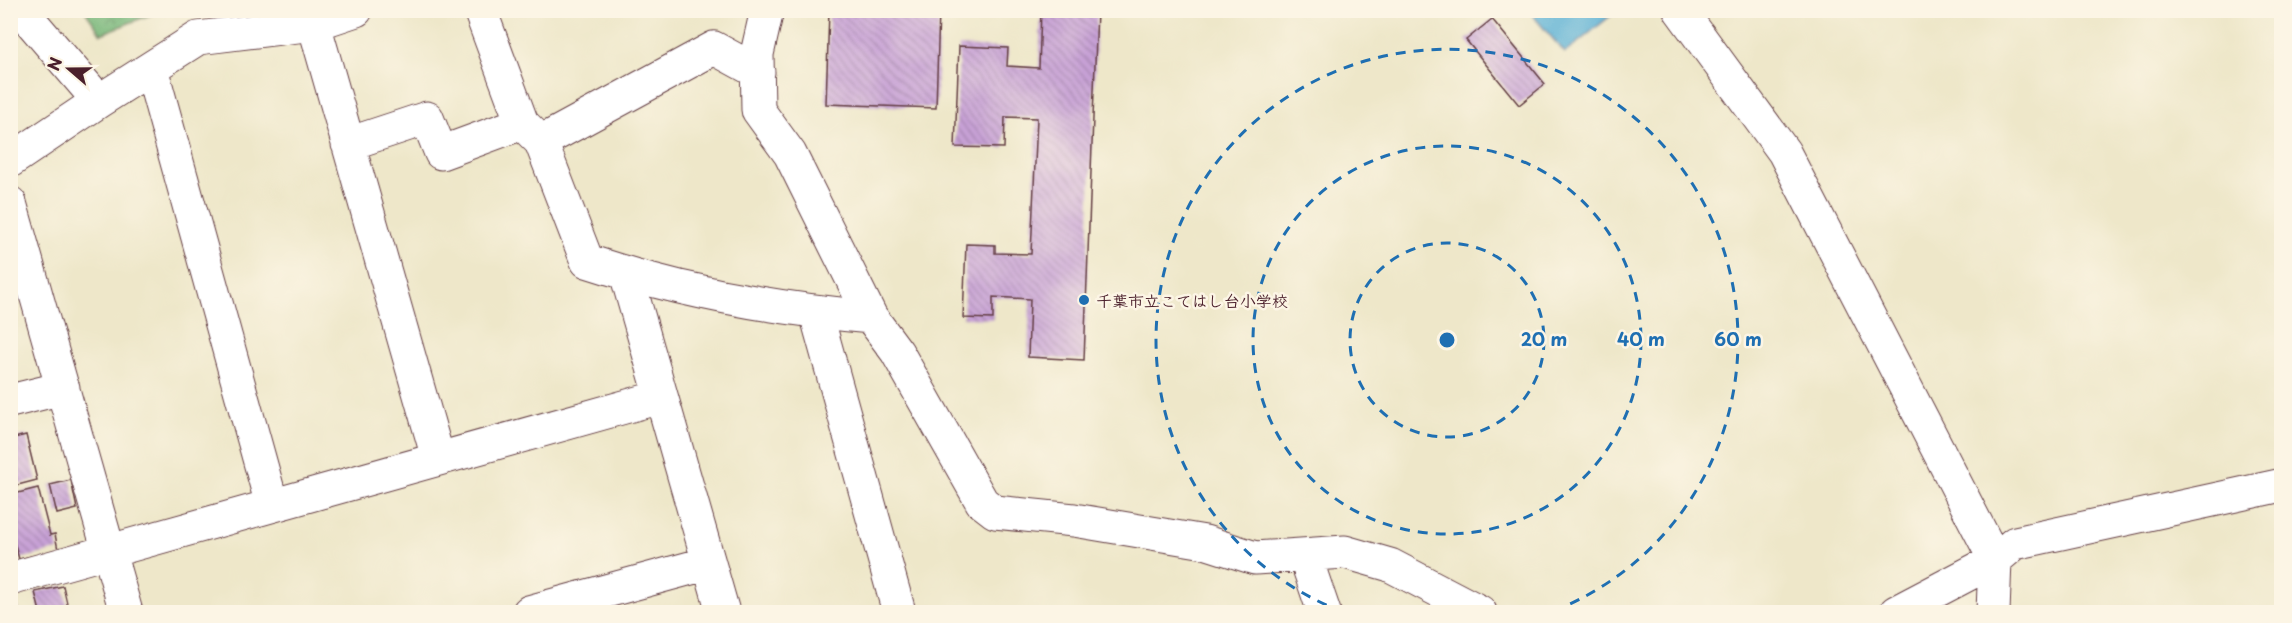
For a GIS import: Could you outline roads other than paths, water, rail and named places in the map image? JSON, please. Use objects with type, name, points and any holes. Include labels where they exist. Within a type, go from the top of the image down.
[{"type":"street","points":[[21,10],[99,101]]},
{"type":"street","points":[[10,161],[198,38],[314,24],[356,10]]},
{"type":"street","points":[[480,10],[531,133],[558,181],[587,261],[721,296],[816,313],[871,317]]},
{"type":"street","points":[[767,10],[757,54],[758,110],[790,154],[871,317],[897,352],[982,502],[995,512],[1074,520],[1205,542],[1255,558],[1345,552],[1390,565],[1480,612]]},
{"type":"street","points":[[1680,10],[1784,152],[1995,560],[1993,612]]},
{"type":"street","points":[[314,24],[438,458]]},
{"type":"street","points":[[348,144],[427,118],[441,153],[531,133],[714,48],[758,72]]},
{"type":"street","points":[[151,68],[272,505]]},
{"type":"street","points":[[12,218],[126,612]]},
{"type":"street","points":[[626,273],[723,612]]},
{"type":"street","points":[[816,313],[898,612]]},
{"type":"street","points":[[10,400],[63,388]]},
{"type":"street","points":[[10,579],[660,397]]},
{"type":"street","points":[[1896,612],[1995,560],[2015,543],[2282,485]]},
{"type":"street","points":[[1305,556],[1324,612]]},
{"type":"street","points":[[529,612],[709,563]]},
{"type":"water","points":[[1529,11],[1612,11],[1614,13],[1565,53]]},
{"type":"place","name":"千葉市立こてはし台小学校","points":[[1084,300]]}]
